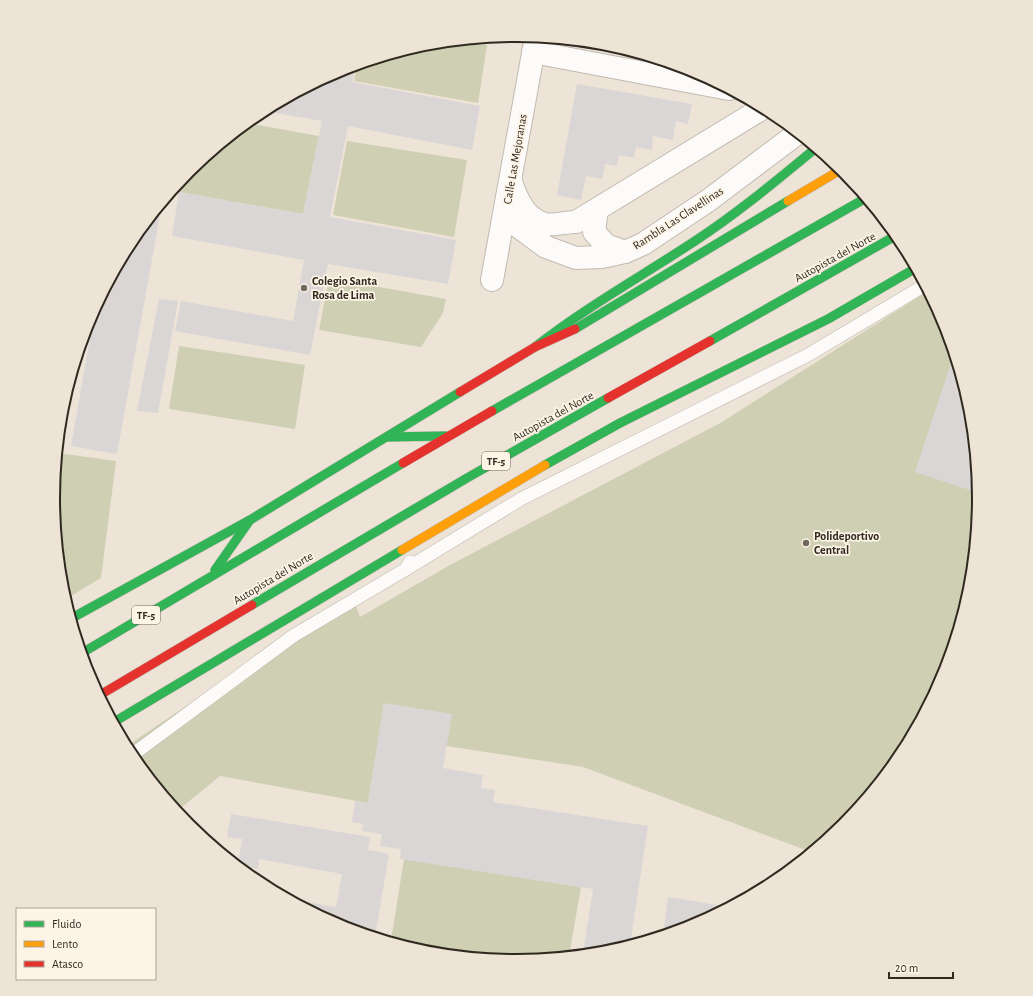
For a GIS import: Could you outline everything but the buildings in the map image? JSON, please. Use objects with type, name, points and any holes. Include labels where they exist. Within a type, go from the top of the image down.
[{"type":"main road","points":[[76,616],[250,520],[535,347],[563,324],[649,272],[720,225],[812,151]]},
{"type":"main road","points":[[535,347],[566,334],[836,173]]},
{"type":"main road","name":"TF-5","points":[[87,650],[448,436],[862,200]]},
{"type":"main road","name":"Autopista del Norte","points":[[104,692],[467,478],[892,239]]},
{"type":"main road","points":[[118,719],[428,535],[620,424],[828,319],[911,271]]},
{"type":"main road","points":[[387,437],[448,436]]},
{"type":"main road","points":[[210,577],[250,520]]},
{"type":"street","points":[[534,45],[707,84]]},
{"type":"street","name":"Calle Las Mejoranas","points":[[492,280],[505,216],[534,45]]},
{"type":"street","points":[[511,182],[518,201],[529,216],[545,224],[576,222],[758,112]]},
{"type":"street","name":"Rambla Las Clavellinas","points":[[505,216],[546,247],[576,258],[625,252],[643,244],[709,200],[793,136]]},
{"type":"street","points":[[597,210],[594,232],[606,245],[625,252]]},
{"type":"lane","points":[[137,751],[293,636],[521,499],[808,355],[921,288]]},
{"type":"lane","points":[[406,569],[428,535],[467,531]]},
{"type":"green space","points":[[487,45],[478,103],[354,81],[356,72],[398,58],[457,46]]},
{"type":"green space","points":[[255,124],[319,136],[303,214],[179,192],[216,155]]},
{"type":"green space","points":[[347,141],[467,160],[454,237],[333,215]]},
{"type":"green space","points":[[329,278],[446,299],[443,313],[421,347],[319,330]]},
{"type":"green space","points":[[924,294],[938,323],[948,351],[964,409],[972,468],[972,528],[964,587],[957,616],[938,673],[911,726],[896,751],[878,776],[839,820],[806,850],[583,767],[446,746],[451,714],[384,704],[368,803],[220,776],[182,807],[155,776],[132,743],[229,677],[355,603],[360,617],[450,565],[722,422]]},
{"type":"green space","points":[[179,346],[305,365],[295,429],[169,409]]},
{"type":"green space","points":[[62,454],[116,461],[101,578],[71,596],[64,558],[61,528],[60,498]]},
{"type":"green space","points":[[404,859],[581,887],[570,951],[516,954],[487,953],[428,945],[392,936]]},
{"type":"traffic: fast","points":[[535,347],[574,318],[727,219],[812,151]]},
{"type":"traffic: fast","points":[[492,411],[862,200]]},
{"type":"traffic: fast","points":[[575,329],[788,201]]},
{"type":"traffic: fast","points":[[710,341],[891,238]]},
{"type":"traffic: fast","points":[[545,465],[620,423],[828,319],[911,271]]},
{"type":"traffic: fast","points":[[76,616],[250,520],[460,392]]},
{"type":"traffic: fast","points":[[252,605],[467,478],[608,398]]},
{"type":"traffic: fast","points":[[387,437],[446,436]]},
{"type":"traffic: fast","points":[[87,650],[403,463]]},
{"type":"traffic: fast","points":[[215,570],[250,520]]},
{"type":"traffic: fast","points":[[118,719],[402,550]]},
{"type":"traffic: slow","points":[[788,201],[836,173]]},
{"type":"traffic: slow","points":[[402,550],[545,465]]},
{"type":"traffic: jam","points":[[460,392],[535,347],[575,329]]},
{"type":"traffic: jam","points":[[608,398],[710,341]]},
{"type":"traffic: jam","points":[[403,463],[492,411]]},
{"type":"traffic: jam","points":[[104,692],[252,605]]},
{"type":"place","name":"Colegio Santa Rosa de Lima","points":[[304,288]]},
{"type":"place","name":"Polideportivo Central","points":[[806,543]]}]
